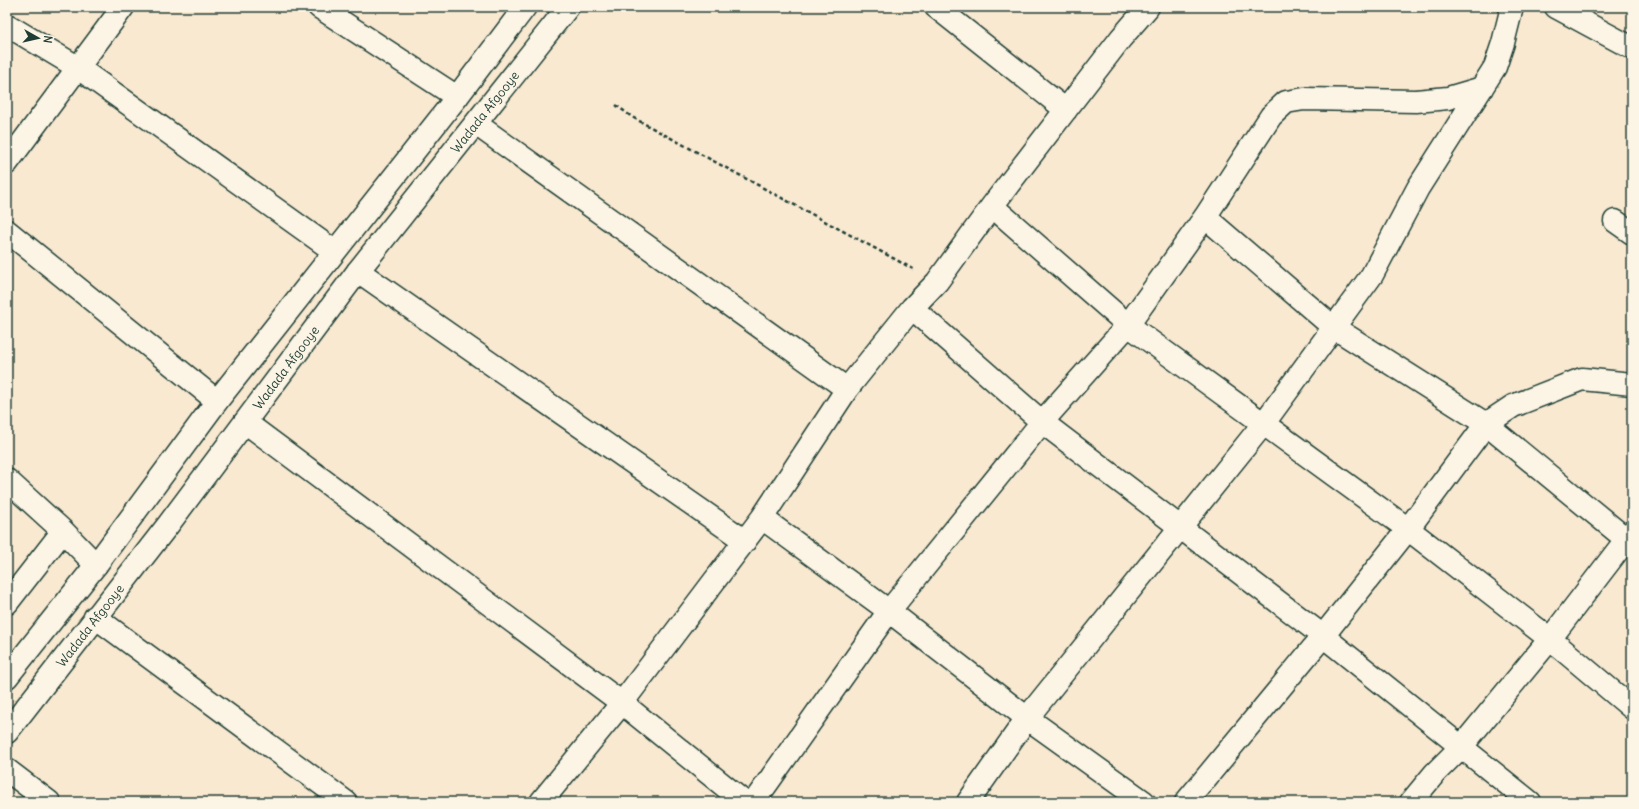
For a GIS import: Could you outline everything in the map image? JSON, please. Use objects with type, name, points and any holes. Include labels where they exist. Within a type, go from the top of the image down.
[{"type":"main road","points":[[7,163],[123,7]]},
{"type":"main road","points":[[319,7],[457,96]]},
{"type":"main road","points":[[7,677],[96,564],[217,401],[457,96],[525,7]]},
{"type":"main road","name":"Wadada Afgooye","points":[[7,732],[168,525],[358,271],[568,7]]},
{"type":"main road","points":[[936,7],[1066,110]]},
{"type":"main road","points":[[542,802],[622,703],[762,518],[847,389],[912,308],[937,282],[992,206],[1121,38],[1148,7]]},
{"type":"main road","points":[[968,802],[1027,718],[1264,423],[1372,274],[1418,188],[1495,67],[1512,7]]},
{"type":"main road","points":[[1556,7],[1632,48]]},
{"type":"main road","points":[[7,25],[77,67],[334,251]]},
{"type":"main road","points":[[754,802],[889,611],[1042,422],[1128,324],[1205,217],[1271,116],[1286,102],[1304,99],[1416,101],[1448,98],[1482,88]]},
{"type":"main road","points":[[476,124],[847,389]]},
{"type":"main road","points":[[992,206],[1128,324],[1408,529],[1550,640],[1632,708]]},
{"type":"main road","points":[[1205,217],[1333,327],[1486,424],[1629,535],[1550,640],[1462,746],[1435,773],[1411,802]]},
{"type":"main road","points":[[7,231],[217,401]]},
{"type":"main road","points":[[358,271],[745,541]]},
{"type":"main road","points":[[912,308],[1042,422],[1323,636],[1530,802]]},
{"type":"main road","points":[[1186,802],[1323,636],[1408,529],[1486,424],[1513,406],[1582,379],[1632,384]]},
{"type":"main road","points":[[245,422],[622,703],[744,802]]},
{"type":"main road","points":[[7,480],[63,531],[96,564]]},
{"type":"main road","points":[[762,518],[889,611],[1027,718],[1144,802]]},
{"type":"main road","points":[[7,603],[63,531]]},
{"type":"main road","points":[[95,617],[346,802]]},
{"type":"main road","points":[[7,770],[49,802]]},
{"type":"path","points":[[616,105],[632,117],[937,282]]}]
